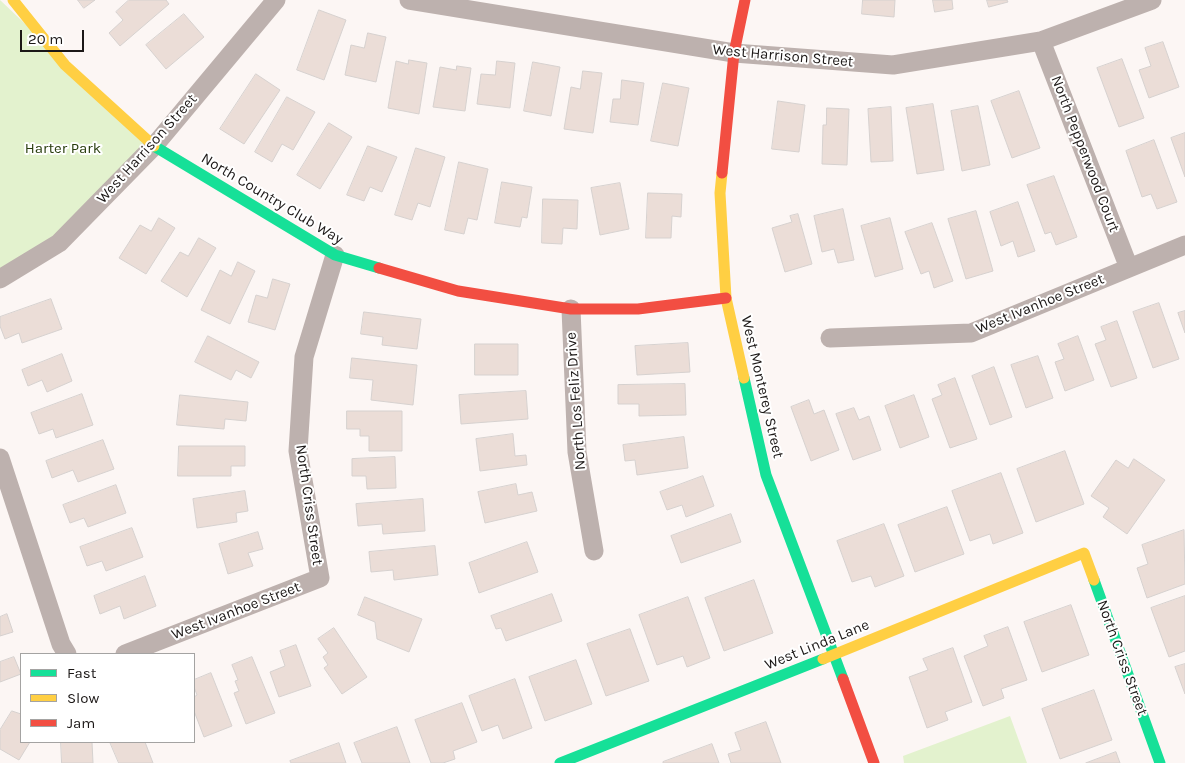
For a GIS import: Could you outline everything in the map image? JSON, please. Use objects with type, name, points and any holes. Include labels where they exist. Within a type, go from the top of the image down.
[{"type":"street","name":"North Country Club Way","points":[[13,0],[65,65],[154,146],[335,255],[458,291],[571,309],[638,309],[726,298]]},
{"type":"street","name":"West Harrison Street","points":[[0,279],[59,243],[154,146],[276,0]]},
{"type":"street","name":"West Harrison Street","points":[[409,0],[734,53],[893,65],[1041,41],[1152,0]]},
{"type":"street","name":"West Monterey Street","points":[[745,0],[734,53],[720,193],[726,298],[766,475],[874,763]]},
{"type":"street","name":"North Pepperwood Court","points":[[1041,41],[1128,268]]},
{"type":"street","name":"West Ivanhoe Street","points":[[830,338],[971,333],[1185,245]]},
{"type":"street","name":"North Criss Street","points":[[320,578],[298,451],[304,357],[335,255]]},
{"type":"street","name":"North Los Feliz Drive","points":[[571,309],[577,452],[594,551]]},
{"type":"street","points":[[0,458],[61,644],[66,653]]},
{"type":"street","name":"North Criss Street","points":[[1084,553],[1160,763]]},
{"type":"street","name":"West Linda Lane","points":[[560,763],[834,655],[1084,553]]},
{"type":"street","name":"West Ivanhoe Street","points":[[128,653],[320,578]]},
{"type":"green space","name":"Harter Park","points":[[0,0],[154,146],[59,243],[0,279]]},
{"type":"green space","points":[[1010,716],[1027,763],[904,763],[903,756]]},
{"type":"building","points":[[78,0],[95,0],[84,8]]},
{"type":"building","points":[[129,0],[166,0],[169,4],[120,46],[109,33],[123,20],[116,12]]},
{"type":"building","points":[[863,0],[895,0],[894,17],[862,14]]},
{"type":"building","points":[[933,0],[952,0],[953,9],[935,12]]},
{"type":"building","points":[[987,0],[1007,0],[1008,2],[989,7]]},
{"type":"building","points":[[319,10],[346,20],[324,80],[297,70]]},
{"type":"building","points":[[184,14],[204,37],[166,69],[146,45]]},
{"type":"building","points":[[368,33],[386,37],[376,82],[345,75],[351,45],[364,48]]},
{"type":"building","points":[[1163,42],[1179,87],[1149,98],[1139,70],[1151,66],[1145,48]]},
{"type":"building","points":[[1122,59],[1144,118],[1119,127],[1097,68]]},
{"type":"building","points":[[409,60],[427,63],[419,114],[388,108],[396,61],[408,64]]},
{"type":"building","points":[[497,61],[515,63],[510,108],[477,104],[481,74],[495,75]]},
{"type":"building","points":[[533,62],[560,67],[551,116],[524,111]]},
{"type":"building","points":[[457,66],[471,68],[465,111],[433,107],[440,67],[456,70]]},
{"type":"building","points":[[583,71],[602,73],[593,133],[564,129],[571,87],[580,89]]},
{"type":"building","points":[[256,74],[280,90],[244,144],[220,129]]},
{"type":"building","points":[[622,80],[644,83],[638,125],[610,122],[613,99],[620,99]]},
{"type":"building","points":[[663,83],[689,88],[678,146],[651,141]]},
{"type":"building","points":[[1019,91],[1040,148],[1012,158],[991,101]]},
{"type":"building","points":[[287,97],[315,112],[293,150],[282,144],[272,162],[255,152]]},
{"type":"building","points":[[778,101],[805,105],[799,152],[772,149]]},
{"type":"building","points":[[933,104],[944,170],[917,174],[906,108]]},
{"type":"building","points":[[978,106],[990,165],[962,171],[951,111]]},
{"type":"building","points":[[891,107],[893,161],[871,162],[868,109]]},
{"type":"building","points":[[827,108],[849,109],[847,165],[822,164],[823,125],[826,125]]},
{"type":"building","points":[[329,123],[352,137],[320,189],[297,175]]},
{"type":"building","points":[[1185,133],[1185,177],[1171,138]]},
{"type":"building","points":[[1154,140],[1177,202],[1157,209],[1151,194],[1142,197],[1126,151]]},
{"type":"building","points":[[368,146],[397,157],[382,192],[370,187],[364,201],[347,195]]},
{"type":"building","points":[[416,148],[445,157],[430,207],[418,203],[412,220],[395,215]]},
{"type":"building","points":[[459,162],[488,169],[477,220],[468,218],[464,234],[445,230]]},
{"type":"building","points":[[1054,176],[1077,237],[1056,245],[1051,232],[1045,234],[1027,185]]},
{"type":"building","points":[[502,182],[532,187],[527,218],[522,217],[520,227],[495,223]]},
{"type":"building","points":[[620,183],[629,229],[600,235],[591,188]]},
{"type":"building","points":[[648,193],[682,194],[681,217],[672,216],[671,238],[646,238]]},
{"type":"building","points":[[543,199],[578,200],[577,229],[563,228],[562,244],[542,243]]},
{"type":"building","points":[[1018,202],[1035,251],[1018,257],[1013,241],[1001,246],[990,212]]},
{"type":"building","points":[[843,209],[854,260],[838,263],[834,249],[822,252],[814,216]]},
{"type":"building","points":[[976,211],[993,271],[966,279],[948,219]]},
{"type":"building","points":[[798,214],[812,264],[785,272],[772,228],[792,222],[790,216]]},
{"type":"building","points":[[159,218],[175,228],[146,274],[119,258],[140,225],[151,231]]},
{"type":"building","points":[[890,218],[903,269],[875,277],[861,226]]},
{"type":"building","points":[[932,223],[953,281],[934,288],[929,271],[921,274],[905,232]]},
{"type":"building","points":[[199,238],[216,248],[187,297],[161,281],[180,252],[188,256]]},
{"type":"building","points":[[238,262],[255,271],[230,324],[201,310],[220,270],[231,276]]},
{"type":"building","points":[[273,279],[290,284],[275,330],[248,322],[256,295],[267,298]]},
{"type":"building","points":[[51,299],[62,329],[22,343],[19,333],[5,339],[0,326],[0,317]]},
{"type":"building","points":[[1159,303],[1179,359],[1153,368],[1133,312]]},
{"type":"building","points":[[1185,311],[1185,333],[1178,313]]},
{"type":"building","points":[[364,312],[421,319],[417,349],[382,345],[383,337],[361,334]]},
{"type":"building","points":[[1117,321],[1137,378],[1111,387],[1095,344],[1106,340],[1101,327]]},
{"type":"building","points":[[208,336],[259,362],[251,378],[236,370],[231,380],[195,362]]},
{"type":"building","points":[[1078,336],[1094,380],[1065,391],[1055,362],[1064,359],[1058,344]]},
{"type":"building","points":[[688,343],[690,372],[637,375],[635,346]]},
{"type":"building","points":[[475,344],[518,344],[518,375],[475,375]]},
{"type":"building","points":[[62,354],[72,381],[47,392],[42,380],[28,386],[22,370]]},
{"type":"building","points":[[1038,356],[1053,398],[1026,408],[1011,365]]},
{"type":"building","points":[[352,358],[417,365],[413,405],[371,400],[373,380],[350,378]]},
{"type":"building","points":[[994,367],[1012,417],[990,425],[972,376]]},
{"type":"building","points":[[955,378],[977,439],[950,448],[932,399],[942,395],[938,385]]},
{"type":"building","points":[[685,384],[686,415],[639,416],[639,404],[618,404],[618,385]]},
{"type":"building","points":[[526,391],[528,419],[461,424],[459,395]]},
{"type":"building","points":[[82,394],[93,425],[56,438],[53,429],[39,434],[31,413]]},
{"type":"building","points":[[180,395],[248,402],[246,421],[225,419],[224,429],[177,425]]},
{"type":"building","points":[[914,395],[929,437],[900,448],[885,406]]},
{"type":"building","points":[[809,400],[814,414],[824,410],[839,450],[811,461],[791,407]]},
{"type":"building","points":[[854,408],[859,420],[869,416],[881,450],[853,460],[836,414]]},
{"type":"building","points":[[347,411],[402,411],[402,451],[369,451],[369,436],[360,436],[360,429],[347,429]]},
{"type":"building","points":[[513,434],[515,456],[526,455],[527,465],[480,471],[476,439]]},
{"type":"building","points":[[684,437],[688,468],[637,475],[635,460],[625,461],[623,445]]},
{"type":"building","points":[[103,440],[114,469],[78,482],[73,470],[52,478],[46,461]]},
{"type":"building","points":[[179,446],[245,446],[245,466],[231,466],[231,476],[178,476]]},
{"type":"building","points":[[1065,451],[1084,504],[1036,522],[1017,469]]},
{"type":"building","points":[[395,457],[396,488],[367,489],[366,476],[352,476],[352,459]]},
{"type":"building","points":[[1134,459],[1165,480],[1127,534],[1103,517],[1109,508],[1091,496],[1116,460],[1128,468]]},
{"type":"building","points":[[1001,473],[1023,533],[993,544],[990,534],[970,541],[952,491]]},
{"type":"building","points":[[703,476],[714,506],[686,517],[682,505],[667,510],[660,492]]},
{"type":"building","points":[[516,484],[518,495],[532,492],[537,511],[485,523],[478,492]]},
{"type":"building","points":[[116,485],[126,513],[88,527],[84,518],[70,523],[63,505]]},
{"type":"building","points":[[245,491],[248,511],[236,513],[237,522],[197,528],[193,499]]},
{"type":"building","points":[[423,499],[425,531],[383,534],[382,524],[358,526],[356,504]]},
{"type":"building","points":[[947,507],[964,554],[915,572],[898,525]]},
{"type":"building","points":[[731,514],[741,542],[681,563],[671,536]]},
{"type":"building","points":[[884,524],[904,576],[875,587],[871,576],[852,582],[837,541]]},
{"type":"building","points":[[132,528],[143,557],[106,571],[102,561],[87,566],[80,547]]},
{"type":"building","points":[[1184,530],[1185,584],[1147,598],[1137,568],[1148,564],[1142,545]]},
{"type":"building","points":[[258,532],[263,549],[248,553],[253,566],[228,574],[219,544]]},
{"type":"building","points":[[527,542],[538,572],[479,593],[469,563]]},
{"type":"building","points":[[435,546],[438,575],[394,580],[393,570],[371,572],[369,552]]},
{"type":"building","points":[[145,576],[156,606],[124,619],[120,606],[100,614],[94,596]]},
{"type":"building","points":[[754,580],[773,633],[724,651],[705,598]]},
{"type":"building","points":[[552,594],[562,621],[506,641],[501,628],[496,629],[491,616]]},
{"type":"building","points":[[1185,596],[1185,651],[1169,657],[1151,608]]},
{"type":"building","points":[[365,597],[422,619],[409,652],[377,639],[375,622],[358,615]]},
{"type":"building","points":[[688,597],[710,658],[687,667],[683,656],[657,665],[639,615]]},
{"type":"building","points":[[1071,605],[1089,655],[1042,672],[1024,622]]},
{"type":"building","points":[[7,614],[13,632],[0,636],[0,617]]},
{"type":"building","points":[[1008,627],[1027,680],[1001,689],[1004,698],[983,706],[964,656],[988,646],[984,636]]},
{"type":"building","points":[[334,628],[367,677],[342,694],[324,668],[328,665],[323,657],[328,653],[318,639]]},
{"type":"building","points":[[630,629],[649,681],[606,696],[587,644]]},
{"type":"building","points":[[296,645],[311,686],[279,697],[270,672],[285,666],[280,651]]},
{"type":"building","points":[[953,648],[972,702],[945,712],[948,720],[927,728],[909,677],[928,670],[923,659]]},
{"type":"building","points":[[14,657],[20,674],[0,682],[0,662]]},
{"type":"building","points":[[252,657],[275,713],[246,724],[234,693],[239,691],[235,681],[238,680],[232,665]]},
{"type":"building","points":[[576,660],[592,704],[545,721],[529,677]]},
{"type":"building","points":[[1185,664],[1185,694],[1175,667]]},
{"type":"building","points":[[211,673],[232,726],[204,737],[195,714],[195,696],[197,695],[195,680]]},
{"type":"building","points":[[515,679],[532,728],[503,739],[498,725],[482,731],[469,696]]},
{"type":"building","points":[[1094,690],[1112,740],[1060,759],[1042,709]]},
{"type":"building","points":[[462,703],[477,742],[453,751],[455,759],[443,763],[431,763],[415,720]]},
{"type":"building","points":[[12,711],[20,714],[20,743],[29,743],[19,760],[0,749],[0,730]]},
{"type":"building","points":[[766,722],[781,763],[731,763],[728,754],[741,750],[735,733]]},
{"type":"building","points":[[397,727],[410,763],[362,763],[354,743]]},
{"type":"building","points":[[61,743],[92,743],[93,763],[62,763]]},
{"type":"building","points":[[110,743],[145,743],[153,763],[119,763]]},
{"type":"building","points":[[339,743],[346,763],[291,763],[290,761]]},
{"type":"building","points":[[712,744],[719,763],[663,763],[663,762]]},
{"type":"building","points":[[1116,752],[1120,763],[1086,763]]},
{"type":"traffic: fast","points":[[154,146],[335,255],[379,268]]},
{"type":"traffic: fast","points":[[744,378],[766,475],[843,679]]},
{"type":"traffic: fast","points":[[1094,580],[1160,763]]},
{"type":"traffic: fast","points":[[560,763],[823,659]]},
{"type":"traffic: slow","points":[[13,0],[65,65],[154,146]]},
{"type":"traffic: slow","points":[[722,173],[720,193],[726,298],[744,378]]},
{"type":"traffic: slow","points":[[823,659],[1084,553],[1094,580]]},
{"type":"traffic: jam","points":[[722,173],[734,53],[745,0]]},
{"type":"traffic: jam","points":[[379,268],[458,291],[571,309],[638,309],[726,298]]},
{"type":"traffic: jam","points":[[843,679],[874,763]]}]
